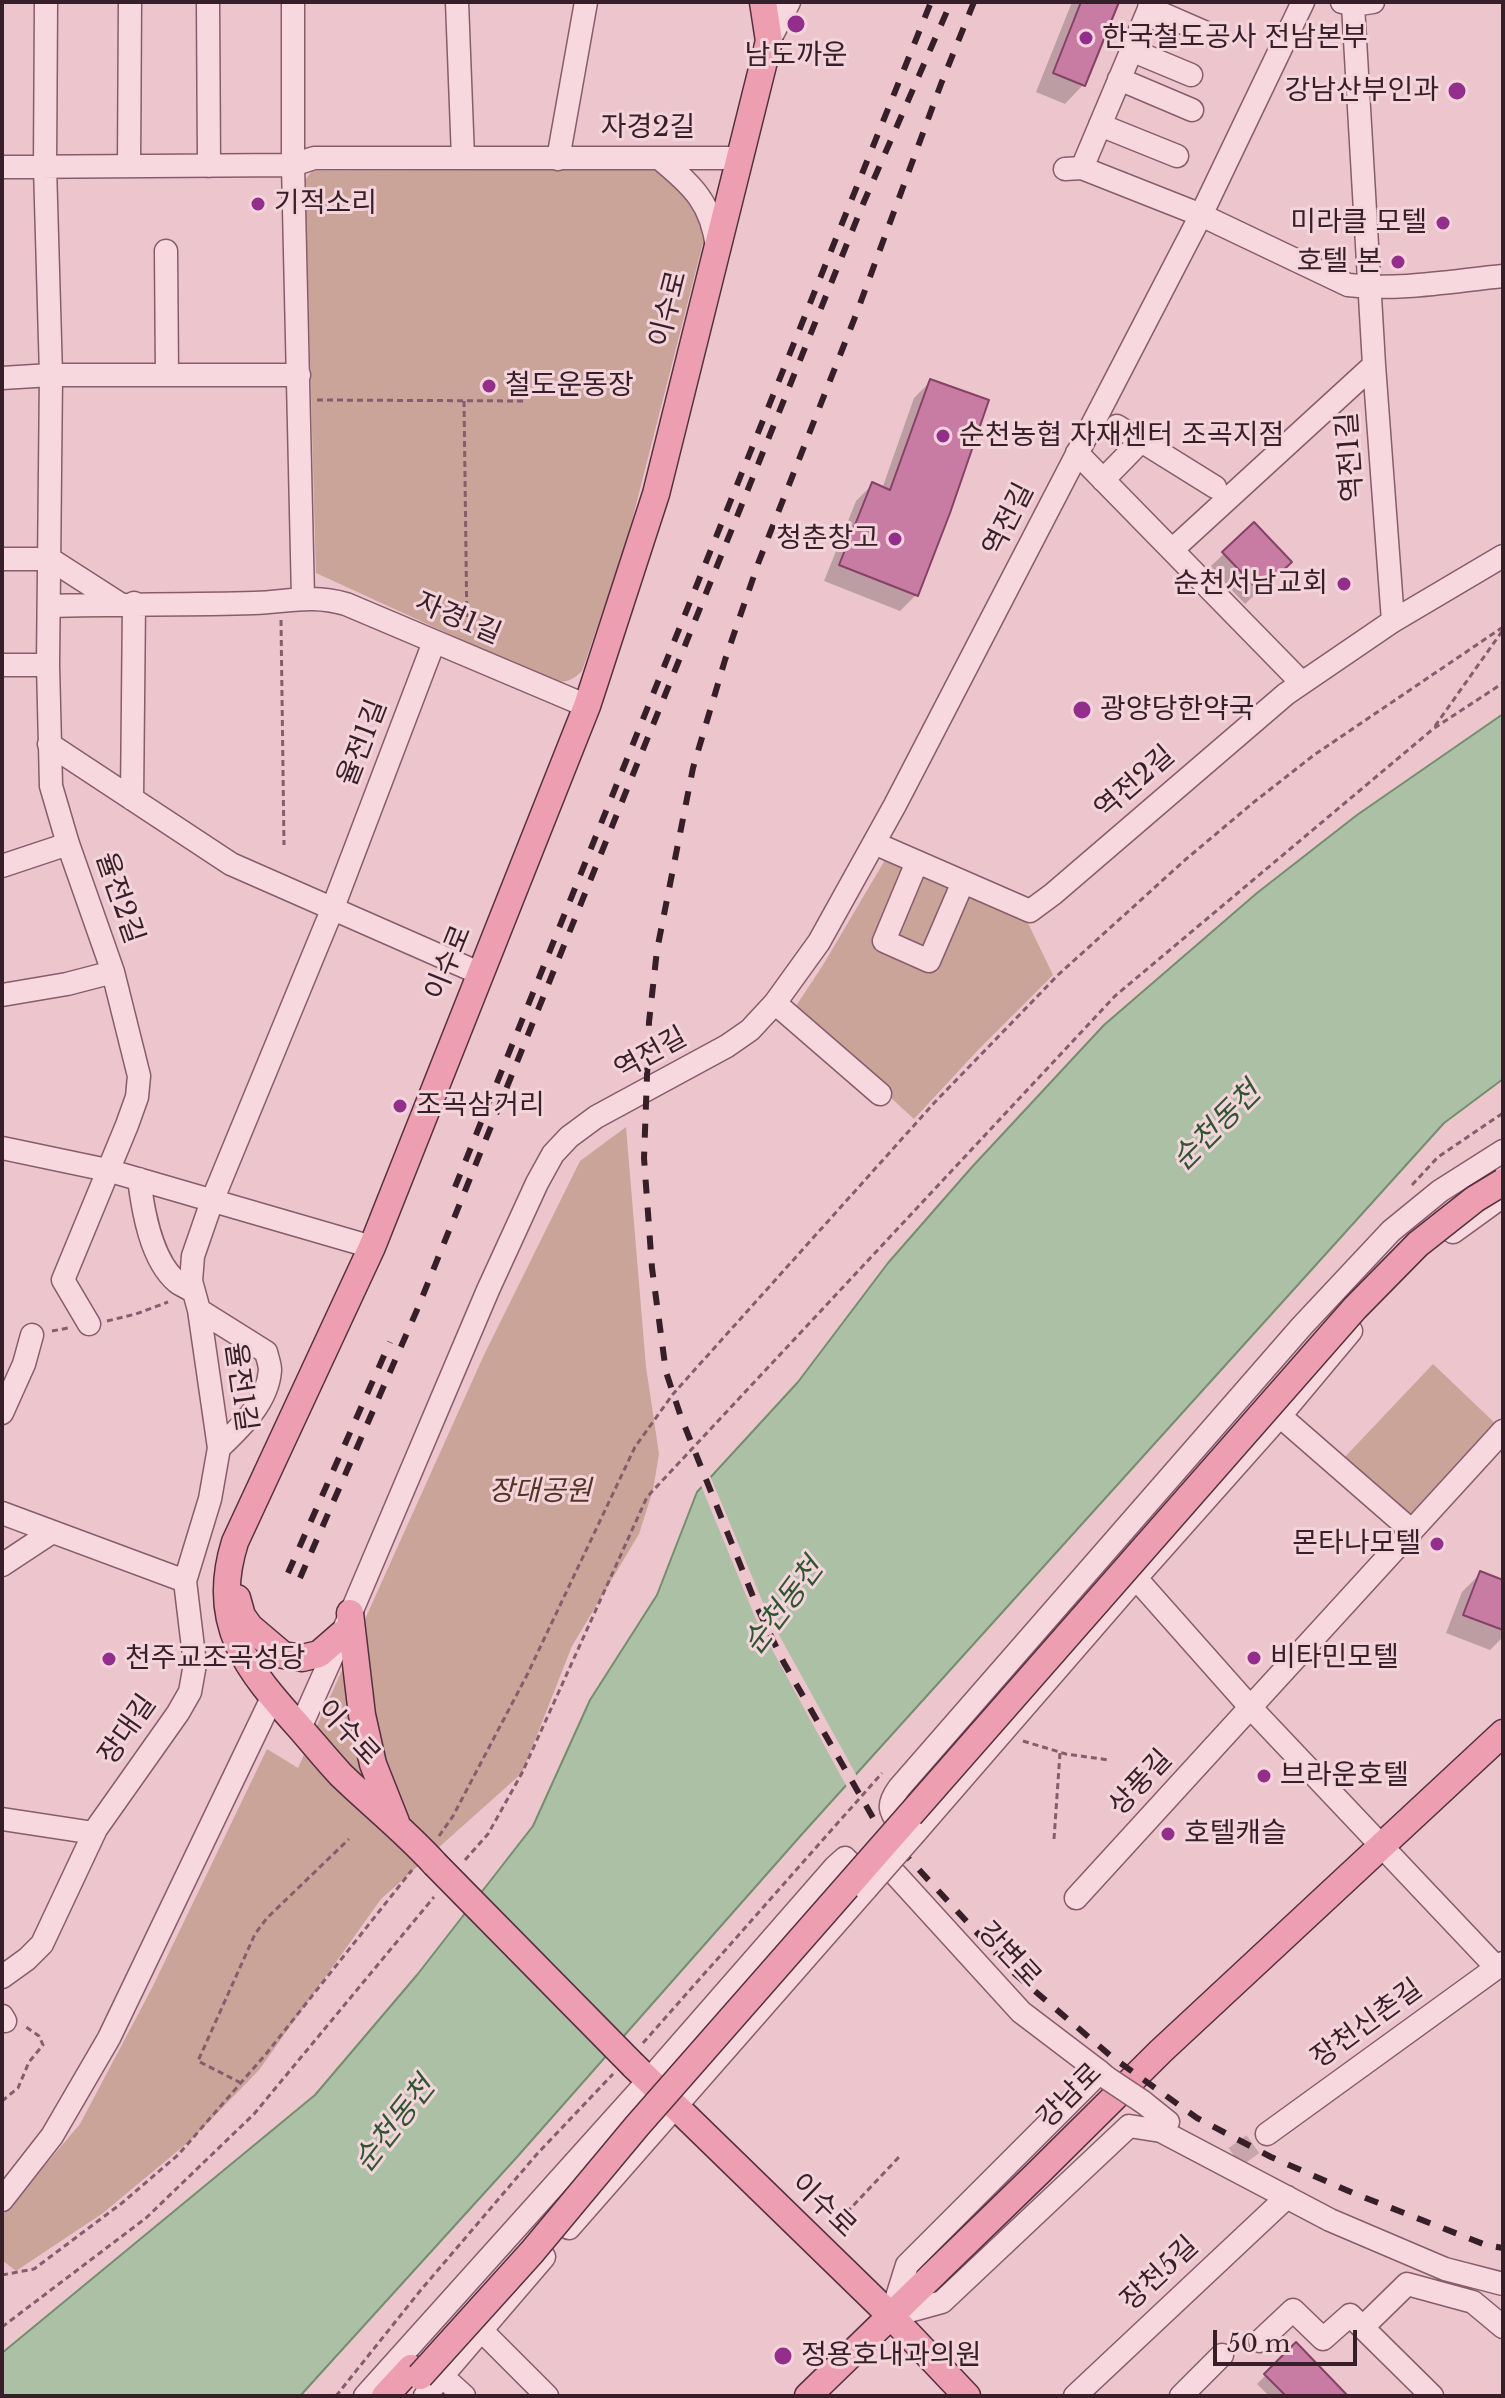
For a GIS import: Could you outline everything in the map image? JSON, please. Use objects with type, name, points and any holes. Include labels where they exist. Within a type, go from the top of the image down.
[{"type":"main road","name":"이수로","points":[[763,2],[769,41],[717,250],[656,494],[587,706],[372,1247],[235,1542],[225,1587],[230,1619],[242,1654],[272,1698],[339,1773],[440,1869],[674,2106],[891,2316],[967,2396]]},
{"type":"main road","points":[[402,2396],[425,2379],[1349,1302],[1413,1237],[1462,1195],[1503,1169]]},
{"type":"main road","points":[[385,2396],[425,2379],[637,2126],[1355,1308],[1418,1244],[1475,1199],[1503,1182]]},
{"type":"main road","points":[[235,1542],[235,1580],[242,1616],[250,1627],[283,1655],[302,1658],[319,1654],[346,1624]]},
{"type":"main road","points":[[346,1624],[373,1764],[399,1829]]},
{"type":"main road","name":"강남로","points":[[808,2396],[1161,2051],[1503,1733]]},
{"type":"street","points":[[46,2],[45,167],[51,375],[50,606]]},
{"type":"street","points":[[129,166],[130,2]]},
{"type":"street","points":[[208,2],[209,166]]},
{"type":"street","points":[[292,599],[300,400],[293,165],[293,2]]},
{"type":"street","points":[[457,2],[463,158]]},
{"type":"street","name":"자경2길","points":[[558,159],[586,2]]},
{"type":"street","points":[[769,41],[789,2]]},
{"type":"street","name":"역전길","points":[[300,1728],[488,1290],[553,1154],[569,1137],[596,1117],[727,1046],[750,1030],[775,1003],[819,942],[874,843],[1201,215],[1303,2]]},
{"type":"street","name":"역전1길","points":[[1356,3],[1369,288],[1393,621]]},
{"type":"street","points":[[1211,35],[1150,5],[1100,125],[1073,168],[1201,215],[1348,285],[1369,288],[1503,276]]},
{"type":"street","points":[[1131,50],[1191,75]]},
{"type":"street","points":[[1119,79],[1192,110]]},
{"type":"street","points":[[1100,125],[1177,156]]},
{"type":"street","name":"자경2길","points":[[2,167],[293,165],[314,158],[739,158]]},
{"type":"street","points":[[659,158],[683,178],[702,201],[715,233],[717,250]]},
{"type":"street","points":[[166,251],[167,375]]},
{"type":"street","points":[[1172,550],[1374,365]]},
{"type":"street","points":[[2,378],[51,375],[299,375]]},
{"type":"street","points":[[1117,426],[1215,487]]},
{"type":"street","points":[[1103,480],[1141,441]]},
{"type":"street","points":[[1077,453],[1302,683]]},
{"type":"street","name":"역전2길","points":[[874,843],[1030,911],[1286,694],[1393,621],[1503,556]]},
{"type":"street","points":[[2,559],[50,559],[127,604],[132,799]]},
{"type":"street","name":"자경1길","points":[[50,606],[257,603],[327,598],[587,706]]},
{"type":"street","name":"율전2길","points":[[50,606],[51,786],[113,972],[139,1076],[137,1097],[63,1280],[89,1324]]},
{"type":"street","name":"율전1길","points":[[185,1581],[210,1499],[219,1448],[191,1271],[193,1256],[212,1201],[332,910],[434,642]]},
{"type":"street","points":[[2,665],[48,665]]},
{"type":"street","points":[[49,744],[231,864],[479,973]]},
{"type":"street","name":"율전2길","points":[[2,866],[68,844]]},
{"type":"street","points":[[917,862],[884,941],[929,961],[963,882]]},
{"type":"street","name":"율전2길","points":[[2,995],[67,984],[113,972]]},
{"type":"street","points":[[775,1003],[880,1094]]},
{"type":"street","points":[[2,1148],[107,1170],[372,1247]]},
{"type":"street","points":[[915,1833],[904,1831],[891,1811],[890,1800],[1302,1326],[1391,1231],[1440,1191],[1503,1151]]},
{"type":"street","points":[[139,1179],[146,1221],[161,1260],[197,1301],[266,1352],[270,1369],[255,1410],[219,1448]]},
{"type":"street","points":[[464,2396],[425,2379],[481,2330],[1280,1416],[1369,1309],[1419,1258],[1503,1196]]},
{"type":"street","points":[[2,1413],[24,1364],[32,1335]]},
{"type":"street","points":[[1254,1382],[1280,1416],[1412,1531]]},
{"type":"street","name":"상풍길","points":[[1076,1898],[1503,1431]]},
{"type":"street","points":[[2,1513],[185,1581]]},
{"type":"street","points":[[2,1565],[52,1532]]},
{"type":"street","points":[[1109,1549],[1251,1708],[1500,1966]]},
{"type":"street","name":"장대길","points":[[4,1973],[42,1944],[94,1833],[190,1692],[195,1664],[185,1581]]},
{"type":"street","points":[[2,2200],[52,2136],[109,2038],[272,1698]]},
{"type":"street","points":[[2,1819],[94,1833]]},
{"type":"street","points":[[365,2396],[641,2073],[835,1867],[845,1858],[865,1879],[866,1889]]},
{"type":"street","name":"강변로","points":[[887,1865],[1021,2012],[1168,2122],[1161,2131]]},
{"type":"street","name":"장천신촌길","points":[[1267,2134],[1500,1966]]},
{"type":"street","points":[[891,2316],[907,2265],[1103,2075]]},
{"type":"street","points":[[891,2316],[942,2302],[1129,2126],[1161,2131],[1230,2160],[1287,2197],[1330,2220],[1445,2269],[1503,2284]]},
{"type":"street","name":"장천5길","points":[[1082,2394],[1287,2197]]},
{"type":"street","points":[[1363,2327],[1407,2284],[1473,2302],[1503,2327]]},
{"type":"street","points":[[1260,2341],[1293,2310],[1323,2339],[1350,2315],[1432,2396]]},
{"type":"street","points":[[481,2330],[547,2396]]},
{"type":"street","points":[[1181,2396],[1222,2355]]},
{"type":"path","points":[[300,400],[526,401]]},
{"type":"path","points":[[464,401],[466,655]]},
{"type":"path","points":[[284,845],[292,599]]},
{"type":"path","points":[[1433,729],[1503,629]]},
{"type":"path","points":[[2,2327],[146,2218],[254,2114],[440,1869],[453,1816],[527,1675],[635,1447],[673,1394],[935,1102],[1058,975],[1254,802],[1337,739],[1503,629]]},
{"type":"path","points":[[2,2275],[34,2269],[122,2203],[178,2155],[338,1966],[440,1869],[488,1834],[522,1773],[647,1497],[1115,996],[1433,729],[1503,683]]},
{"type":"path","points":[[32,1335],[197,1301]]},
{"type":"path","points":[[1002,1732],[1060,1753],[1109,1760]]},
{"type":"path","points":[[1054,1839],[1060,1753]]},
{"type":"path","points":[[241,2083],[198,2061],[255,1934],[267,1918],[349,1839]]},
{"type":"path","points":[[2,2101],[18,2088],[29,2062],[43,2045],[39,2036],[23,2024],[4,2018]]},
{"type":"path","points":[[817,2245],[899,2157]]},
{"type":"green space","name":"철도운동장","points":[[659,169],[678,180],[707,227],[626,544],[582,671],[566,681],[547,679],[316,573],[305,180],[312,171]]},
{"type":"green space","points":[[885,860],[1025,917],[1053,975],[914,1119],[794,1009]]},
{"type":"green space","name":"장대공원","points":[[626,1127],[646,1367],[659,1454],[653,1490],[639,1534],[572,1646],[522,1773],[381,1899],[259,2070],[192,2139],[103,2213],[16,2271],[2,2260],[2,2216],[80,2124],[153,1986],[267,1749],[298,1768],[484,1355],[580,1161]]},
{"type":"green space","points":[[1433,1364],[1500,1428],[1410,1523],[1343,1459]]},
{"type":"water","name":"순천동천","points":[[1503,714],[1503,1079],[1444,1123],[300,2396],[2,2396],[2,2353],[315,2095],[417,1975],[533,1826],[590,1700],[657,1595],[697,1492],[798,1382],[888,1263],[972,1167],[1104,1025],[1257,893],[1357,815]]},
{"type":"pier","points":[[709,1473],[768,1615],[858,1778],[848,1789],[757,1622],[700,1483]]},
{"type":"building","name":"한국철도공사 전남본부","points":[[1081,2],[1119,2],[1085,86],[1053,73]]},
{"type":"building","points":[[930,379],[989,400],[918,596],[839,565],[872,482],[890,490]]},
{"type":"building","points":[[1254,522],[1292,562],[1260,592],[1222,552]]},
{"type":"building","points":[[1480,1571],[1503,1580],[1503,1630],[1463,1615]]},
{"type":"building","points":[[1296,2342],[1348,2396],[1286,2396],[1264,2374]]},
{"type":"tunnel","points":[[1235,2157],[1267,2134]]},
{"type":"railway","points":[[455,1187],[931,2]]},
{"type":"railway","points":[[300,1578],[417,1310],[863,204],[951,2]]},
{"type":"railway","points":[[974,2],[759,561],[693,768],[657,950],[649,1022],[644,1158],[652,1268],[666,1372],[758,1609],[784,1663],[876,1823],[1015,1974],[1112,2057],[1197,2118],[1271,2157],[1353,2193],[1486,2245],[1503,2248]]},
{"type":"railway","points":[[288,1573],[390,1342]]},
{"type":"place","name":"남도까운","points":[[796,24]]},
{"type":"place","name":"한국철도공사 전남본부","points":[[1086,38]]},
{"type":"place","name":"강남산부인과","points":[[1457,91]]},
{"type":"place","name":"기적소리","points":[[258,204]]},
{"type":"place","name":"미라클 모텔","points":[[1443,223]]},
{"type":"place","name":"호텔 본","points":[[1398,262]]},
{"type":"place","name":"철도운동장","points":[[489,386]]},
{"type":"place","name":"순천농협 자재센터 조곡지점","points":[[943,436]]},
{"type":"place","name":"청춘창고","points":[[895,539]]},
{"type":"place","name":"순천서남교회","points":[[1344,584]]},
{"type":"place","name":"광양당한약국","points":[[1082,710]]},
{"type":"place","name":"조곡삼거리","points":[[400,1106]]},
{"type":"place","name":"몬타나모텔","points":[[1437,1544]]},
{"type":"place","name":"비타민모텔","points":[[1254,1658]]},
{"type":"place","name":"천주교조곡성당","points":[[109,1659]]},
{"type":"place","name":"브라운호텔","points":[[1264,1776]]},
{"type":"place","name":"호텔캐슬","points":[[1168,1834]]},
{"type":"place","name":"정용호내과의원","points":[[783,2356]]}]
